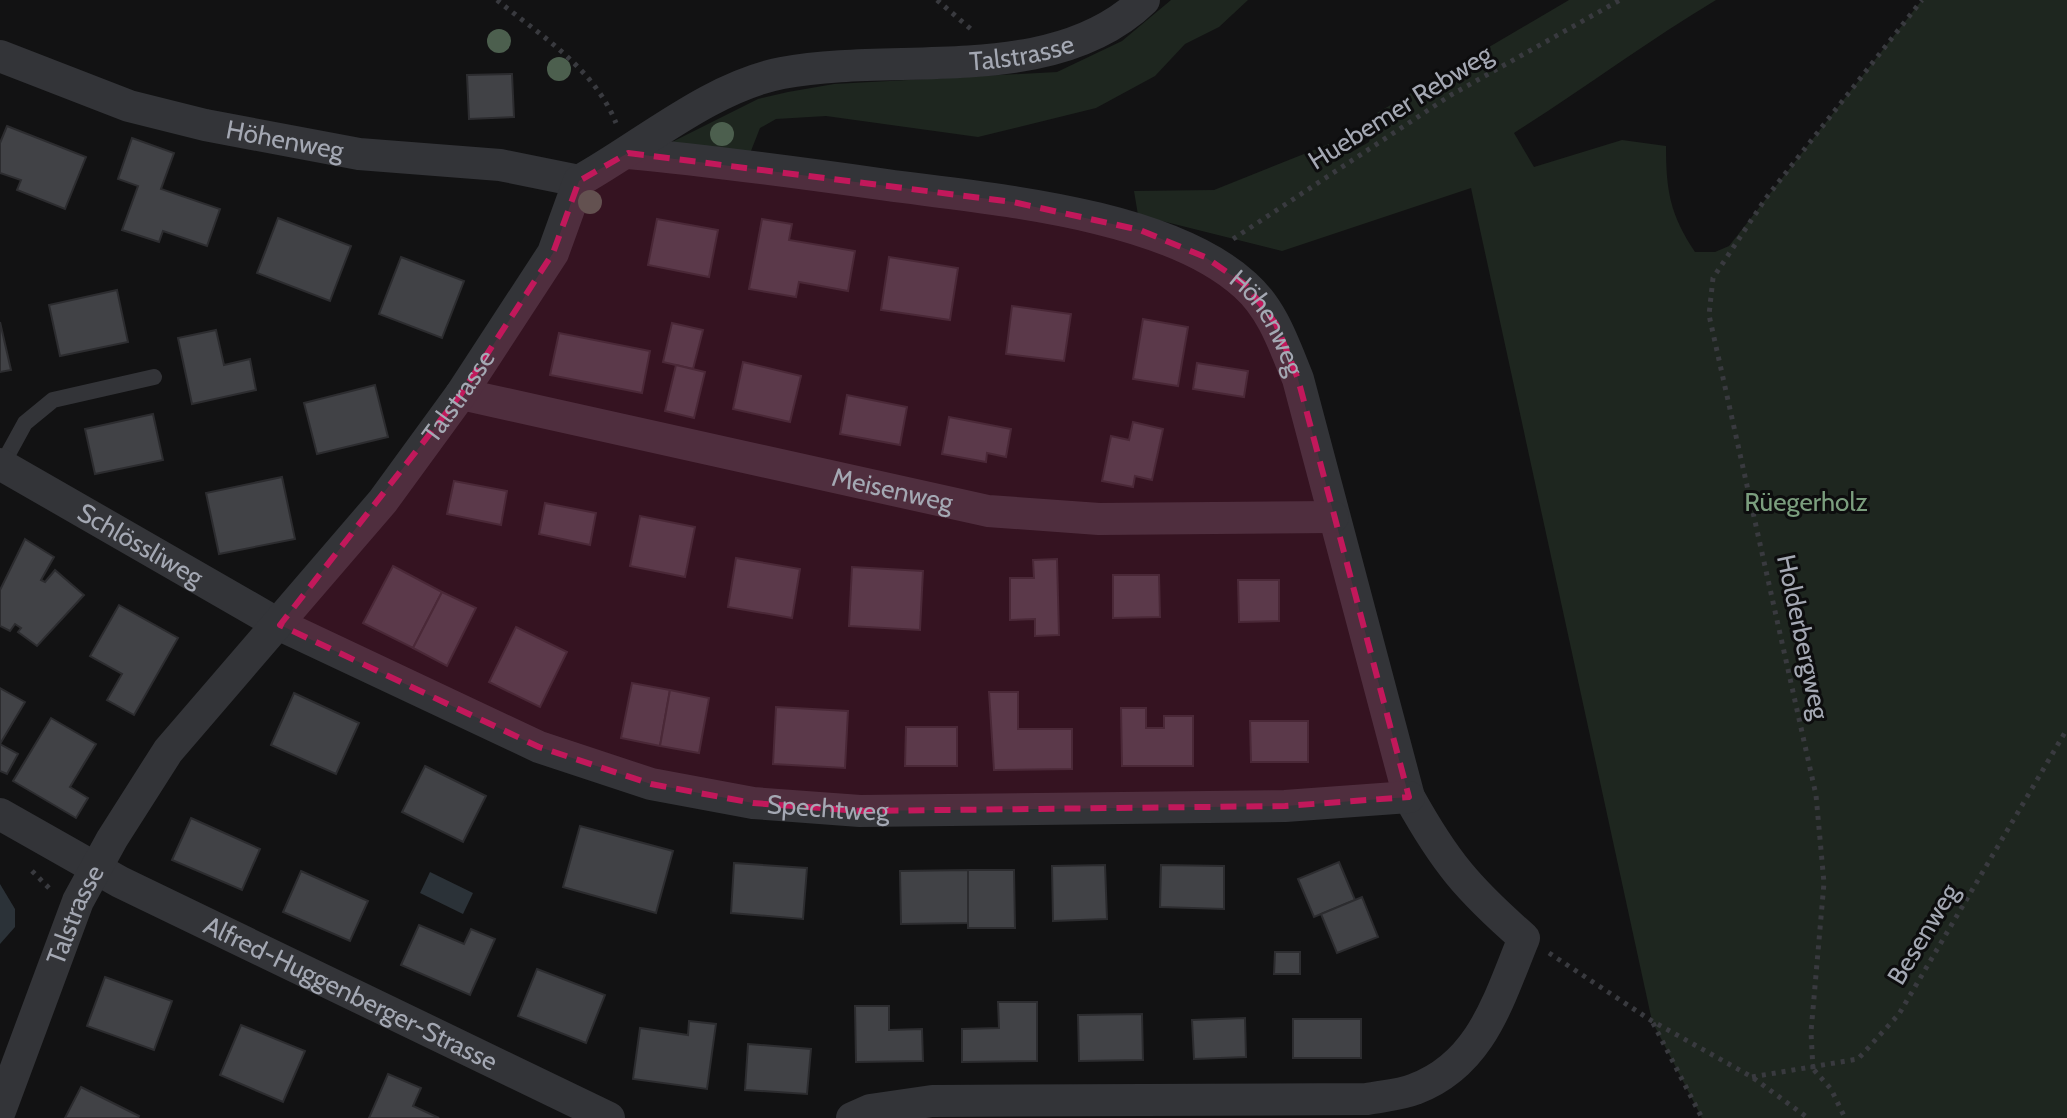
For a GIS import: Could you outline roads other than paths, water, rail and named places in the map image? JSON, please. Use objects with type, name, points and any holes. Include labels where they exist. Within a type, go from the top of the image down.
[{"type":"street","name":"Talstrasse","points":[[0,1111],[73,915],[94,869],[168,751],[280,625],[383,501],[461,394],[553,253],[579,181],[628,153],[658,129],[736,90],[781,73],[1002,57],[1050,49],[1087,39],[1120,23],[1144,0]]},
{"type":"street","name":"Höhenweg","points":[[0,56],[129,106],[205,125],[331,150],[500,165],[579,181]]},
{"type":"street","name":"Höhenweg","points":[[628,153],[709,160],[1013,202],[1140,230],[1205,257],[1246,285],[1276,324],[1298,379],[1409,797],[1440,852],[1471,891],[1524,938],[1484,1034],[1455,1068],[1415,1089],[1367,1099],[1119,1109]]},
{"type":"street","name":"Meisenweg","points":[[461,394],[988,511],[1099,519],[1333,517]]},
{"type":"street","name":"Schlössliweg","points":[[1,464],[280,625]]},
{"type":"street","name":"Spechtweg","points":[[280,625],[539,747],[651,784],[753,803],[865,811],[1285,806],[1409,797]]},
{"type":"street","name":"Alfred-Huggenberger-Strasse","points":[[0,814],[94,869],[609,1118]]},
{"type":"street","points":[[852,1118],[870,1110],[932,1101],[1119,1109]]},
{"type":"lane","points":[[1,464],[25,423],[53,400],[154,377]]},
{"type":"park label","name":"Rüegerholz","points":[[1806,502]]}]
